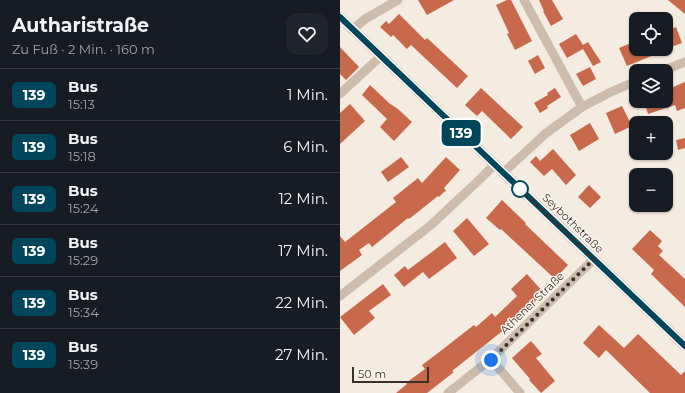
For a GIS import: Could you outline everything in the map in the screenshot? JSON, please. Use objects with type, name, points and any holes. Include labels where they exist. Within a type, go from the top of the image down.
[{"type":"street","points":[[352,30],[365,19],[398,0]]},
{"type":"street","points":[[524,0],[582,107]]},
{"type":"street","name":"Seybothstraße","points":[[340,17],[380,57],[685,346]]},
{"type":"street","points":[[340,94],[380,57]]},
{"type":"street","points":[[673,67],[685,62]]},
{"type":"street","points":[[503,173],[545,134],[582,107],[629,84]]},
{"type":"street","points":[[340,296],[431,225],[494,165]]},
{"type":"street","name":"Athener Straße","points":[[448,393],[491,360],[594,259]]},
{"type":"street","points":[[491,360],[520,393]]},
{"type":"building","points":[[418,0],[454,0],[427,15]]},
{"type":"building","points":[[507,0],[511,0],[532,41],[515,50],[496,5]]},
{"type":"building","points":[[539,0],[552,0],[563,19],[551,26]]},
{"type":"building","points":[[668,0],[685,0],[685,14]]},
{"type":"building","points":[[399,14],[425,40],[427,38],[468,76],[457,88],[411,45],[407,49],[393,35],[391,37],[380,27],[386,21],[389,24]]},
{"type":"building","points":[[676,27],[682,43],[673,46],[673,28]]},
{"type":"building","points":[[576,34],[583,45],[588,42],[601,62],[593,66],[583,49],[567,58],[559,44]]},
{"type":"building","points":[[629,44],[629,56],[652,56],[627,66],[619,48]]},
{"type":"building","points":[[340,47],[359,67],[346,80],[340,74]]},
{"type":"building","points":[[538,55],[545,68],[535,74],[528,61]]},
{"type":"building","points":[[590,67],[596,79],[583,86],[576,74]]},
{"type":"building","points":[[685,82],[685,108],[677,111],[675,105],[673,106],[673,87]]},
{"type":"building","points":[[370,85],[412,122],[394,141],[380,127],[387,119],[362,95]]},
{"type":"building","points":[[481,88],[523,127],[511,139],[482,111],[477,116],[465,105]]},
{"type":"building","points":[[555,88],[561,97],[547,106],[548,108],[540,113],[534,103],[548,95],[547,93]]},
{"type":"building","points":[[350,104],[365,121],[340,144],[340,113]]},
{"type":"building","points":[[622,106],[629,120],[629,127],[615,134],[606,113]]},
{"type":"building","points":[[646,108],[666,108],[648,114]]},
{"type":"building","points":[[590,123],[599,139],[579,151],[570,135]]},
{"type":"building","points":[[685,138],[685,148],[678,150],[676,140]]},
{"type":"building","points":[[553,149],[576,175],[566,185],[552,169],[544,176],[530,162],[536,156],[540,161]]},
{"type":"building","points":[[401,157],[409,167],[388,182],[381,172]]},
{"type":"building","points":[[446,157],[460,170],[444,188],[446,191],[409,219],[408,218],[372,247],[369,243],[359,250],[362,255],[340,271],[340,236],[345,242],[396,202],[393,198],[418,178],[422,183]]},
{"type":"building","points":[[589,185],[601,197],[590,208],[578,197]]},
{"type":"building","points":[[502,200],[568,265],[555,279],[501,229],[500,230],[486,218]]},
{"type":"building","points":[[467,218],[489,244],[474,256],[453,231]]},
{"type":"building","points":[[650,230],[662,241],[658,246],[663,251],[659,255],[685,279],[685,307],[651,274],[654,270],[632,249]]},
{"type":"building","points":[[445,242],[457,258],[429,279],[423,272],[404,287],[394,275],[405,266],[408,270]]},
{"type":"building","points":[[527,274],[544,293],[528,308],[527,307],[505,329],[427,393],[396,393],[407,384],[406,383],[425,369],[422,365],[474,325],[476,327],[492,313],[495,317],[517,296],[511,289]]},
{"type":"building","points":[[383,284],[391,295],[369,311],[375,318],[354,335],[340,317]]},
{"type":"building","points":[[599,325],[624,348],[638,334],[681,375],[685,371],[685,393],[650,393],[606,350],[599,358],[583,343]]},
{"type":"building","points":[[531,341],[542,354],[536,358],[555,381],[541,393],[512,358]]},
{"type":"bus line","name":"139","points":[[340,17],[685,346]]},
{"type":"route","points":[[491,360],[594,259],[520,189]]}]
